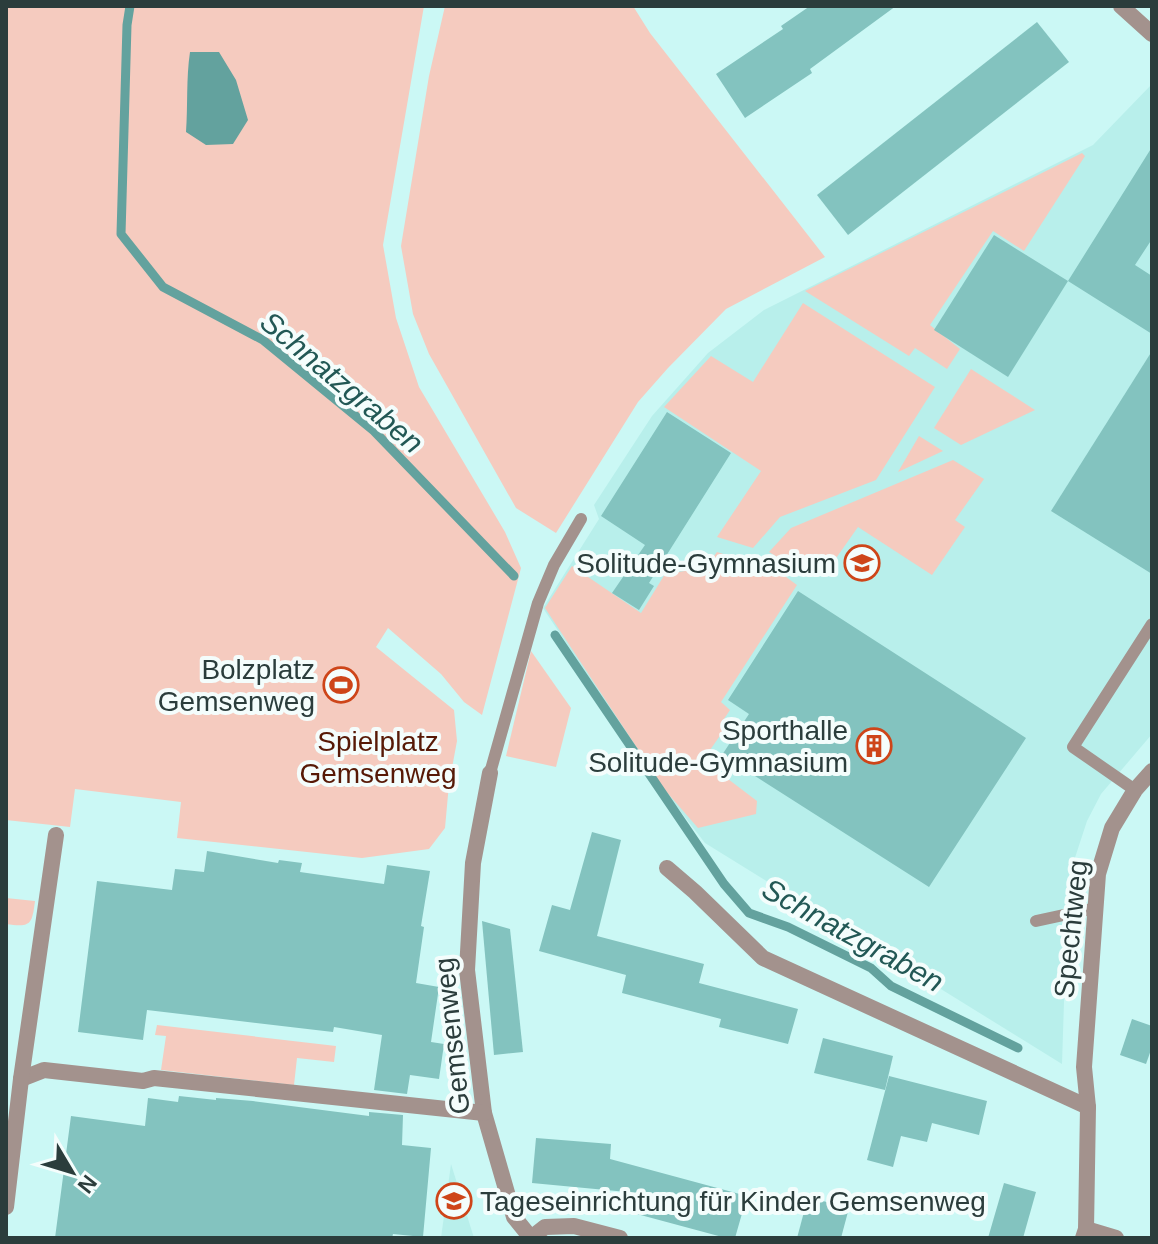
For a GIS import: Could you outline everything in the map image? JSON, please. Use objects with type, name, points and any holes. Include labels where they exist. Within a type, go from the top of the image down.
[{"type":"street","points":[[1121,6],[1151,33]]},
{"type":"street","name":"Spechtweg","points":[[1084,1233],[1088,1107],[1084,1067],[1098,874],[1112,828],[1135,790],[1152,771]]},
{"type":"street","name":"Gemsenweg","points":[[490,773],[473,863],[467,970],[484,1113],[514,1217],[531,1238]]},
{"type":"street","points":[[6,1207],[13,1078],[56,835]]},
{"type":"street","points":[[667,868],[763,958],[1088,1107]]},
{"type":"street","points":[[13,1078],[44,1070],[143,1081],[154,1078],[484,1113]]},
{"type":"street","points":[[531,1238],[545,1227],[574,1226],[620,1238]]},
{"type":"street","points":[[1084,1233],[1116,1238]]},
{"type":"lane","points":[[490,773],[538,603],[554,565],[581,519]]},
{"type":"lane","points":[[1135,790],[1073,747],[1152,624]]},
{"type":"lane","points":[[1036,921],[1096,908]]},
{"type":"shaded area","points":[[190,52],[219,52],[236,80],[248,120],[233,144],[206,145],[186,132]]},
{"type":"shaded area","name":"Solitude-Gymnasium","points":[[1152,84],[1152,734],[1101,794],[1087,821],[1068,879],[1062,1064],[705,843],[663,789],[543,608],[599,519],[594,505],[652,416],[708,353],[764,310],[1093,145]]},
{"type":"shaded area","name":"Tageseinrichtung für Kinder Gemsenweg","points":[[451,1164],[474,1238],[441,1238]]},
{"type":"green space","name":"Spielplatz Gemsenweg","points":[[6,6],[424,6],[383,245],[396,318],[419,387],[505,532],[521,568],[482,715],[464,702],[441,674],[388,628],[376,647],[454,710],[457,741],[445,828],[429,849],[362,858],[177,838],[181,802],[75,789],[70,827],[6,820]]},
{"type":"green space","points":[[445,6],[633,6],[650,33],[825,257],[726,309],[668,368],[638,402],[556,533],[516,508],[429,354],[413,314],[401,246],[429,76]]},
{"type":"green space","points":[[1082,153],[1085,156],[1024,251],[993,231],[930,325],[960,349],[947,369],[915,348],[909,356],[805,291]]},
{"type":"green space","points":[[803,303],[935,387],[876,480],[780,517],[753,548],[717,537],[761,471],[664,407],[711,356],[753,382]]},
{"type":"green space","points":[[971,369],[1035,410],[961,445],[934,428]]},
{"type":"green space","points":[[919,436],[943,451],[898,472]]},
{"type":"green space","points":[[953,460],[984,479],[955,520],[965,527],[932,575],[858,527],[827,571],[808,559],[799,571],[769,552],[791,528]]},
{"type":"green space","points":[[717,552],[778,571],[797,585],[721,702],[730,710],[722,722],[724,730],[703,760],[757,801],[756,814],[698,828],[664,789],[545,608],[572,566],[641,613],[665,574],[705,568]]},
{"type":"green space","points":[[531,651],[571,708],[556,767],[506,756]]},
{"type":"green space","points":[[6,898],[35,901],[29,923],[6,924]]},
{"type":"green space","points":[[157,1025],[336,1046],[334,1062],[297,1058],[294,1085],[161,1070],[166,1036],[155,1035]]},
{"type":"building","points":[[810,6],[896,6],[810,69],[812,73],[745,118],[716,74],[783,29],[781,26]]},
{"type":"building","points":[[1037,22],[1069,62],[848,235],[817,195]]},
{"type":"building","points":[[1152,147],[1152,239],[1135,265],[1152,276],[1152,334],[1068,281]]},
{"type":"building","points":[[994,235],[1068,281],[1008,377],[934,330]]},
{"type":"building","points":[[1152,351],[1152,574],[1051,511]]},
{"type":"building","points":[[667,412],[731,453],[649,583],[654,586],[639,610],[612,593],[645,545],[601,516]]},
{"type":"building","name":"Sporthalle Solitude-Gymnasium","points":[[798,591],[1026,738],[929,887],[722,755],[749,714],[728,700]]},
{"type":"building","points":[[592,832],[621,840],[597,936],[704,964],[699,983],[798,1009],[788,1044],[719,1027],[721,1019],[622,993],[626,975],[539,951],[552,905],[570,910]]},
{"type":"building","points":[[207,851],[278,863],[279,860],[302,863],[300,872],[384,884],[387,865],[430,871],[416,983],[439,987],[431,1042],[444,1044],[439,1079],[410,1075],[407,1094],[374,1090],[382,1035],[334,1027],[333,1032],[147,1010],[143,1040],[78,1032],[97,881],[172,890],[175,869],[204,872]]},
{"type":"building","points":[[482,921],[510,929],[523,1052],[494,1055]]},
{"type":"building","points":[[1132,1019],[1152,1026],[1152,1047],[1146,1064],[1120,1055]]},
{"type":"building","points":[[823,1038],[893,1056],[885,1090],[814,1073]]},
{"type":"building","points":[[889,1076],[987,1101],[979,1135],[932,1123],[927,1142],[901,1136],[893,1167],[867,1160]]},
{"type":"building","points":[[179,1096],[253,1101],[369,1116],[369,1112],[403,1115],[402,1145],[431,1148],[423,1237],[393,1234],[392,1238],[55,1238],[71,1116],[145,1126],[148,1098],[178,1102]]},
{"type":"building","points":[[536,1138],[611,1144],[610,1159],[747,1196],[735,1238],[622,1210],[627,1192],[532,1183]]},
{"type":"building","points":[[1004,1183],[1036,1192],[1023,1238],[988,1238]]},
{"type":"building","points":[[808,1197],[849,1208],[841,1238],[797,1238]]},
{"type":"waterway","name":"Schnatzgraben","points":[[130,6],[121,234],[163,287],[263,340],[374,431],[514,576]]},
{"type":"waterway","name":"Schnatzgraben","points":[[555,635],[724,884],[749,913],[788,927],[871,968],[891,986],[1018,1048]]},
{"type":"place","name":"Solitude-Gymnasium","points":[[862,563]]},
{"type":"place","name":"Bolzplatz Gemsenweg","points":[[341,685]]},
{"type":"place","name":"Sporthalle Solitude-Gymnasium","points":[[874,746]]},
{"type":"place","name":"Tageseinrichtung für Kinder Gemsenweg","points":[[454,1201]]}]
